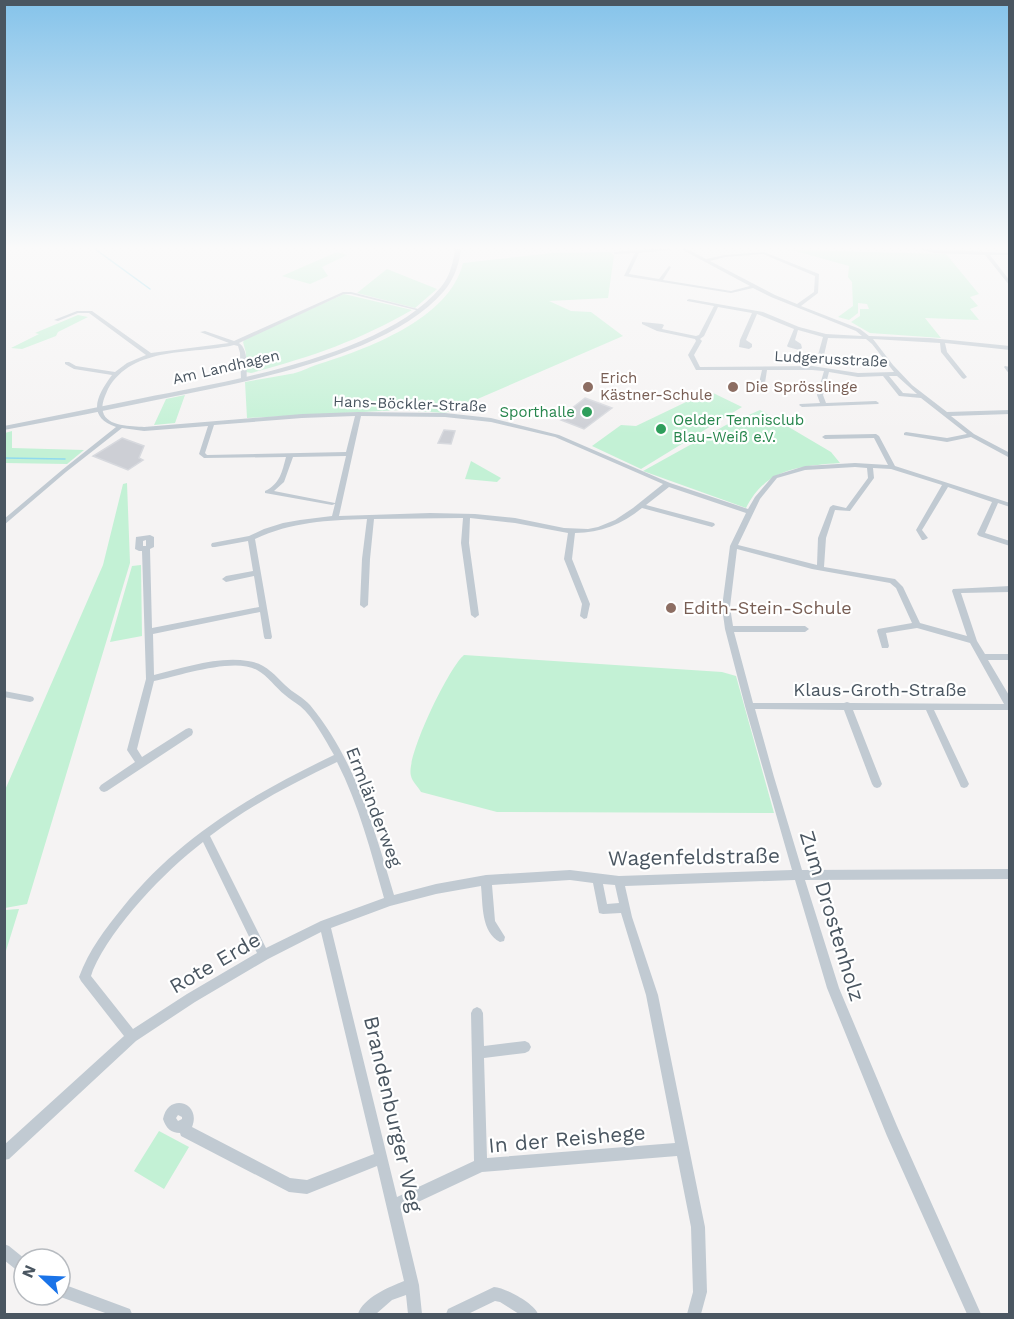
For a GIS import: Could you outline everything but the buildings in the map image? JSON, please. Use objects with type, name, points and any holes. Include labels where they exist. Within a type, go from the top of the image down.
[{"type":"street","points":[[150,355],[232,344],[305,311]]},
{"type":"street","name":"Am Landhagen","points":[[4,429],[244,379],[334,353],[395,326],[419,311]]},
{"type":"street","name":"Ludgerusstraße","points":[[714,311],[701,336],[697,338],[699,341],[691,355],[698,369],[812,368],[858,375],[898,374]]},
{"type":"street","points":[[747,311],[826,336],[942,341],[1010,348]]},
{"type":"street","points":[[813,311],[846,324],[868,337],[898,374],[972,435],[1010,456]]},
{"type":"street","name":"Am Landhagen","points":[[56,320],[77,312],[90,312],[150,355],[124,367],[115,374]]},
{"type":"street","points":[[743,340],[755,312]]},
{"type":"street","points":[[792,340],[797,328]]},
{"type":"street","points":[[659,330],[697,338]]},
{"type":"street","points":[[202,333],[240,345],[243,353],[244,379]]},
{"type":"street","points":[[821,355],[826,336]]},
{"type":"street","points":[[942,341],[944,352],[964,377]]},
{"type":"street","points":[[4,523],[64,471],[120,427],[102,417],[98,409],[101,398],[115,374],[74,367],[67,363]]},
{"type":"street","name":"Ludgerusstraße","points":[[764,368],[762,383],[766,386]]},
{"type":"street","points":[[824,405],[820,395],[827,370]]},
{"type":"street","points":[[885,375],[901,395],[925,396]]},
{"type":"street","points":[[802,405],[876,403]]},
{"type":"street","points":[[947,414],[1010,412]]},
{"type":"street","points":[[335,518],[358,414]]},
{"type":"street","name":"Hans-Böckler-Straße","points":[[120,427],[144,429],[302,416],[358,414],[468,417],[528,427],[585,447],[668,484],[749,512]]},
{"type":"street","points":[[211,424],[202,454],[206,458],[349,454]]},
{"type":"street","points":[[906,434],[947,440],[972,435]]},
{"type":"street","points":[[825,437],[876,436],[892,467]]},
{"type":"street","points":[[290,454],[281,483],[277,489],[267,492],[332,503]]},
{"type":"street","points":[[819,568],[822,538],[833,507],[848,510],[871,478],[870,466]]},
{"type":"street","name":"Zum Drostenholz","points":[[974,1314],[846,1022],[826,967],[749,706],[729,629],[726,607],[734,546],[757,498],[775,477],[806,468],[892,467],[1010,505]]},
{"type":"street","points":[[215,545],[251,538],[268,529],[309,520],[335,518],[467,516],[588,531],[609,525],[668,484]]},
{"type":"street","points":[[924,538],[919,530],[946,484]]},
{"type":"street","points":[[996,501],[981,534],[1010,544]]},
{"type":"street","points":[[640,505],[712,525]]},
{"type":"street","points":[[467,516],[465,543],[475,615]]},
{"type":"street","points":[[364,604],[371,517]]},
{"type":"street","points":[[572,530],[568,559],[586,604],[584,616]]},
{"type":"street","points":[[251,538],[268,637]]},
{"type":"street","points":[[734,546],[782,560],[892,581],[899,587],[917,625]]},
{"type":"street","points":[[141,763],[132,750],[150,679],[146,548]]},
{"type":"street","points":[[226,579],[257,573]]},
{"type":"street","points":[[1010,589],[956,591],[973,641],[1010,707]]},
{"type":"street","points":[[148,632],[262,609]]},
{"type":"street","points":[[885,646],[881,631],[917,625],[973,641]]},
{"type":"street","points":[[729,629],[805,629]]},
{"type":"street","points":[[982,657],[1010,657]]},
{"type":"street","name":"Ermländerweg","points":[[150,679],[237,662],[252,664],[264,670],[307,707],[340,756],[371,834],[390,901]]},
{"type":"street","points":[[4,694],[30,699]]},
{"type":"street","points":[[847,705],[877,784]]},
{"type":"street","name":"Klaus-Groth-Straße","points":[[749,706],[1010,707]]},
{"type":"street","points":[[928,706],[964,784]]},
{"type":"street","points":[[104,788],[189,732]]},
{"type":"street","points":[[132,1037],[85,977],[88,966],[105,937],[130,904],[168,864],[204,834],[232,813],[284,783],[340,756]]},
{"type":"street","points":[[204,834],[264,955]]},
{"type":"street","name":"Wagenfeldstraße","points":[[486,880],[570,875],[619,881],[799,875],[1010,874]]},
{"type":"street","points":[[597,878],[603,909],[625,908]]},
{"type":"street","points":[[486,880],[490,923],[500,937]]},
{"type":"street","name":"Rote Erde","points":[[4,1154],[132,1037],[191,998],[264,955],[325,925],[390,901],[436,889],[486,880]]},
{"type":"street","points":[[619,881],[652,995],[698,1227],[700,1292],[694,1314]]},
{"type":"street","name":"Brandenburger Weg","points":[[325,925],[393,1206],[411,1285],[415,1314]]},
{"type":"street","points":[[477,1013],[481,1165]]},
{"type":"street","points":[[478,1053],[525,1047]]},
{"type":"street","points":[[183,1125],[186,1131],[289,1185],[307,1187],[381,1158]]},
{"type":"street","name":"In der Reishege","points":[[393,1206],[481,1165],[682,1149]]},
{"type":"street","points":[[365,1314],[387,1295],[411,1285]]},
{"type":"street","points":[[453,1314],[494,1294],[502,1295],[531,1314]]},
{"type":"street","points":[[72,1296],[125,1314]]},
{"type":"green space","points":[[308,311],[411,311],[372,331],[334,347],[251,373],[246,372],[246,353],[243,342],[245,339]]},
{"type":"green space","points":[[430,311],[591,312],[623,336],[445,413],[401,410],[247,418],[245,382],[297,373],[358,351],[381,341]]},
{"type":"green space","points":[[847,311],[858,311],[849,320],[838,317]]},
{"type":"green space","points":[[860,311],[971,311],[979,320],[925,318],[941,338],[870,333],[851,322],[860,316]]},
{"type":"green space","points":[[78,315],[88,317],[58,332],[56,336],[22,349],[11,348],[39,334],[35,333]]},
{"type":"green space","name":"Oelder Tennisclub Blau-Weiß e.V.","points":[[709,391],[742,407],[641,469],[592,446],[621,425],[636,426]]},
{"type":"green space","points":[[185,395],[175,423],[154,425],[166,399]]},
{"type":"green space","points":[[760,410],[831,452],[840,463],[798,468],[774,477],[754,495],[746,508],[643,471],[726,425]]},
{"type":"green space","points":[[12,431],[12,448],[84,450],[67,464],[5,463],[5,433]]},
{"type":"green space","points":[[471,461],[501,478],[497,482],[465,479]]},
{"type":"green space","points":[[127,483],[130,563],[27,904],[5,908],[5,790],[103,565],[123,484]]},
{"type":"green space","points":[[141,565],[142,636],[110,642],[132,566]]},
{"type":"green space","points":[[464,655],[722,672],[736,676],[774,813],[497,812],[421,792],[411,776],[415,751],[439,694]]},
{"type":"green space","points":[[19,909],[5,954],[5,910]]},
{"type":"green space","points":[[159,1131],[189,1147],[164,1189],[134,1171]]},
{"type":"waterway","points":[[4,458],[65,459]]},
{"type":"place","name":"Erich Kästner-Schule","points":[[588,387]]},
{"type":"place","name":"Die Sprösslinge","points":[[733,387]]},
{"type":"place","name":"Sporthalle","points":[[587,412]]},
{"type":"place","name":"Oelder Tennisclub Blau-Weiß e.V.","points":[[661,429]]},
{"type":"place","name":"Edith-Stein-Schule","points":[[671,608]]}]
